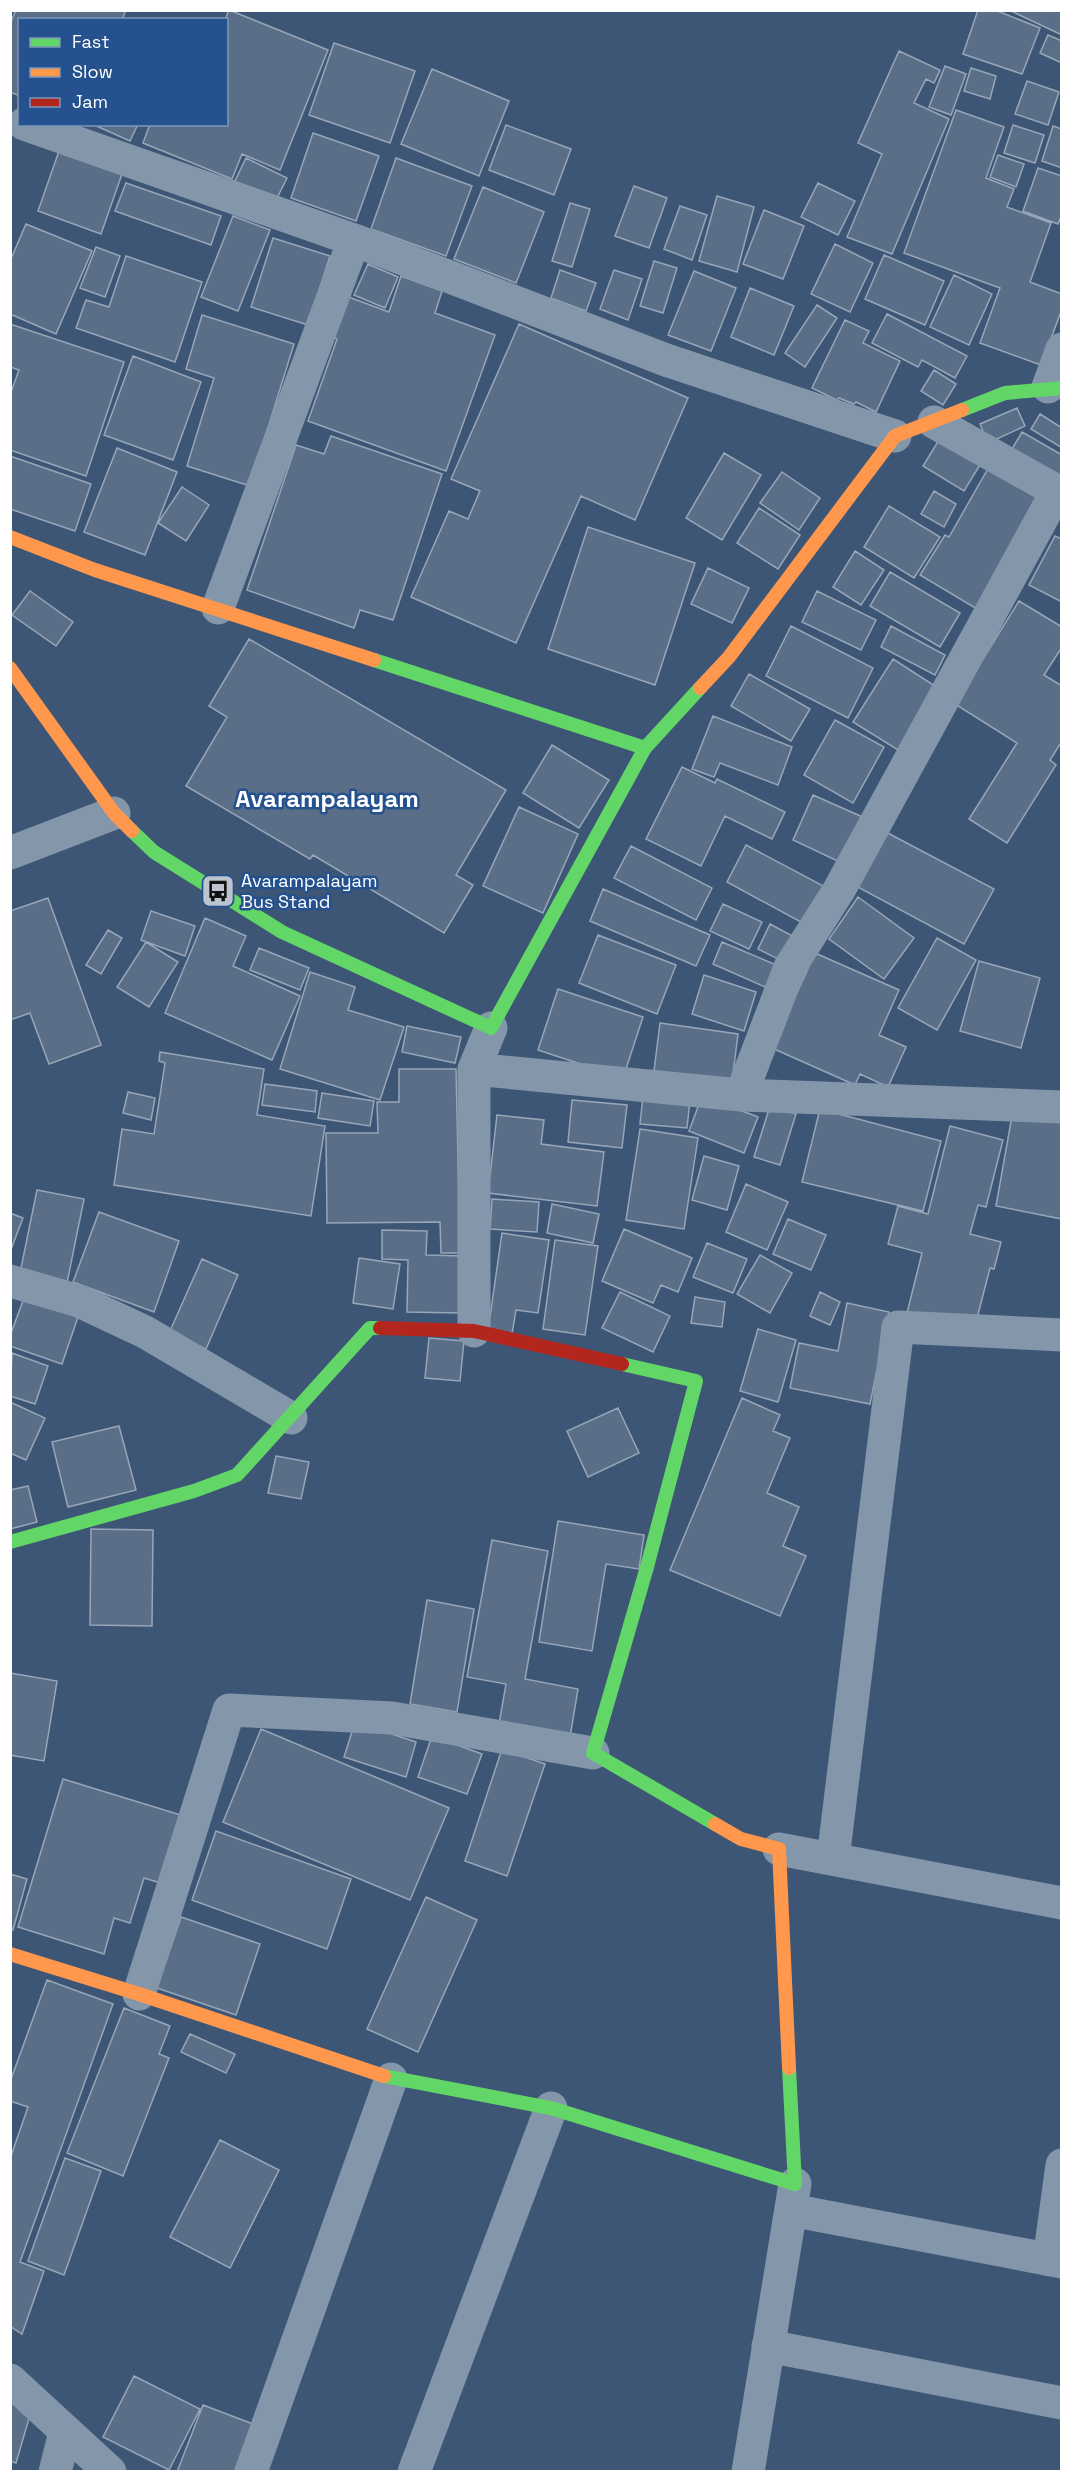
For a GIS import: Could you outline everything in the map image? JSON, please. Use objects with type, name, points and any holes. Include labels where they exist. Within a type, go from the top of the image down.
[{"type":"street","points":[[30,126],[354,240],[666,360],[895,436]]},
{"type":"street","points":[[218,608],[354,240]]},
{"type":"street","points":[[474,1331],[474,1069],[491,1028],[645,748],[729,657],[895,436],[1005,393],[1055,387],[1062,349]]},
{"type":"street","points":[[741,1095],[790,967],[839,890],[1059,492],[934,422]]},
{"type":"street","points":[[10,537],[95,570],[645,748]]},
{"type":"street","points":[[10,668],[114,813],[154,852],[282,932],[491,1028]]},
{"type":"street","points":[[10,853],[114,813]]},
{"type":"street","points":[[474,1069],[741,1095],[1062,1107]]},
{"type":"street","points":[[10,1281],[79,1301],[145,1332],[291,1418]]},
{"type":"street","points":[[833,1859],[898,1327],[1062,1335]]},
{"type":"street","points":[[10,1542],[194,1491],[237,1474],[291,1418],[370,1328],[474,1331],[696,1381],[647,1568],[593,1753]]},
{"type":"street","points":[[139,1994],[229,1710],[392,1718],[593,1753],[741,1839],[779,1849],[1062,1903]]},
{"type":"street","points":[[748,2472],[793,2197],[779,1849]]},
{"type":"street","points":[[10,1954],[139,1994],[391,2079],[551,2108],[793,2197],[1055,2261],[1062,2166]]},
{"type":"street","points":[[251,2472],[391,2079]]},
{"type":"street","points":[[414,2472],[551,2108]]},
{"type":"street","points":[[768,2346],[1062,2403]]},
{"type":"street","points":[[10,2380],[110,2472]]},
{"type":"street","points":[[55,2472],[65,2432]]},
{"type":"building","points":[[16,10],[126,10],[123,18],[18,18],[18,95],[10,92],[10,24]]},
{"type":"building","points":[[229,10],[328,50],[280,170],[242,154],[232,179],[143,143],[149,126],[228,126],[228,18],[226,18]]},
{"type":"building","points":[[978,10],[995,10],[1040,28],[1022,74],[963,54]]},
{"type":"building","points":[[1009,10],[1062,10],[1062,35]]},
{"type":"building","points":[[1048,35],[1062,41],[1062,63],[1040,53]]},
{"type":"building","points":[[334,43],[415,71],[390,143],[309,115]]},
{"type":"building","points":[[899,51],[940,70],[934,83],[926,79],[914,103],[949,119],[892,254],[847,237],[882,154],[858,143]]},
{"type":"building","points":[[945,66],[966,74],[951,115],[929,107]]},
{"type":"building","points":[[971,68],[996,76],[990,99],[964,91]]},
{"type":"building","points":[[432,69],[509,101],[479,176],[401,144]]},
{"type":"building","points":[[1027,81],[1059,92],[1048,125],[1015,114]]},
{"type":"building","points":[[956,110],[1004,127],[986,178],[1014,189],[1007,207],[1051,223],[1030,282],[1062,294],[1062,309],[1041,365],[980,343],[1000,288],[904,253]]},
{"type":"building","points":[[506,125],[571,149],[554,195],[489,170]]},
{"type":"building","points":[[1013,125],[1044,135],[1035,163],[1004,153]]},
{"type":"building","points":[[96,126],[137,126],[130,141]]},
{"type":"building","points":[[1053,126],[1062,129],[1062,168],[1042,161]]},
{"type":"building","points":[[313,133],[379,156],[356,221],[291,198]]},
{"type":"building","points":[[59,151],[122,174],[101,234],[38,211]]},
{"type":"building","points":[[998,155],[1024,164],[1016,187],[990,177]]},
{"type":"building","points":[[246,158],[287,178],[274,204],[234,183]]},
{"type":"building","points":[[396,158],[472,186],[446,256],[371,229]]},
{"type":"building","points":[[1038,168],[1062,176],[1062,214],[1058,224],[1023,211]]},
{"type":"building","points":[[126,183],[221,216],[211,245],[115,211]]},
{"type":"building","points":[[818,183],[855,201],[838,235],[801,217]]},
{"type":"building","points":[[634,186],[667,198],[649,248],[615,236]]},
{"type":"building","points":[[483,187],[544,212],[516,283],[454,259]]},
{"type":"building","points":[[717,196],[754,207],[737,272],[699,261]]},
{"type":"building","points":[[570,203],[590,209],[572,267],[552,261]]},
{"type":"building","points":[[680,206],[707,215],[692,260],[664,249]]},
{"type":"building","points":[[764,210],[804,226],[783,279],[743,264]]},
{"type":"building","points":[[233,216],[270,230],[238,311],[201,297]]},
{"type":"building","points":[[26,224],[92,251],[56,334],[10,314],[10,261]]},
{"type":"building","points":[[273,238],[330,256],[308,325],[251,307]]},
{"type":"building","points":[[835,244],[873,263],[850,312],[811,294]]},
{"type":"building","points":[[96,247],[120,256],[105,297],[80,288]]},
{"type":"building","points":[[884,255],[944,281],[925,325],[865,299]]},
{"type":"building","points":[[126,256],[202,282],[175,362],[76,328],[86,300],[109,307]]},
{"type":"building","points":[[654,261],[677,268],[663,313],[640,306]]},
{"type":"building","points":[[368,264],[398,277],[385,308],[354,295]]},
{"type":"building","points":[[560,270],[596,283],[586,311],[551,298]]},
{"type":"building","points":[[614,270],[642,279],[628,320],[600,309]]},
{"type":"building","points":[[694,271],[736,288],[711,351],[668,335]]},
{"type":"building","points":[[954,275],[992,294],[969,345],[930,327]]},
{"type":"building","points":[[401,276],[442,291],[435,313],[495,335],[446,471],[308,421],[337,339],[331,336],[346,296],[389,312]]},
{"type":"building","points":[[750,288],[794,306],[774,355],[731,337]]},
{"type":"building","points":[[817,305],[837,318],[805,367],[785,353]]},
{"type":"building","points":[[887,314],[967,356],[955,378],[922,360],[918,367],[872,343]]},
{"type":"building","points":[[202,315],[294,344],[250,486],[187,466],[214,378],[186,369]]},
{"type":"building","points":[[845,320],[869,331],[863,343],[900,361],[876,412],[856,402],[854,404],[839,398],[837,400],[812,388]]},
{"type":"building","points":[[10,324],[124,362],[86,476],[10,450],[10,395],[19,370],[10,367]]},
{"type":"building","points":[[519,324],[688,398],[635,520],[581,496],[516,643],[411,597],[449,511],[468,519],[480,491],[451,479]]},
{"type":"building","points":[[133,356],[201,382],[173,460],[104,435]]},
{"type":"building","points":[[934,370],[956,384],[943,405],[921,391]]},
{"type":"building","points":[[1017,408],[1025,426],[988,443],[980,424]]},
{"type":"building","points":[[1040,414],[1062,428],[1062,448],[1031,429]]},
{"type":"building","points":[[1022,432],[1062,455],[1062,474],[1057,482],[1009,454]]},
{"type":"building","points":[[942,435],[983,460],[964,491],[923,466]]},
{"type":"building","points":[[331,436],[442,474],[393,620],[360,610],[354,628],[247,590],[296,445],[324,454]]},
{"type":"building","points":[[117,448],[177,472],[145,555],[84,532]]},
{"type":"building","points":[[724,453],[761,475],[722,540],[686,518]]},
{"type":"building","points":[[10,456],[91,484],[75,531],[10,509]]},
{"type":"building","points":[[990,465],[1040,495],[977,609],[920,575],[945,535],[949,537]]},
{"type":"building","points":[[782,472],[820,498],[799,530],[760,503]]},
{"type":"building","points":[[182,487],[209,505],[186,541],[158,523]]},
{"type":"building","points":[[934,491],[956,504],[944,527],[921,514]]},
{"type":"building","points":[[889,506],[940,537],[914,578],[864,547]]},
{"type":"building","points":[[759,508],[800,535],[778,569],[737,543]]},
{"type":"building","points":[[588,527],[695,563],[655,685],[548,649]]},
{"type":"building","points":[[1055,536],[1062,539],[1062,602],[1029,585]]},
{"type":"building","points":[[855,551],[884,570],[861,605],[833,587]]},
{"type":"building","points":[[708,568],[749,588],[732,623],[691,604]]},
{"type":"building","points":[[890,572],[960,613],[940,647],[870,606]]},
{"type":"building","points":[[30,591],[73,622],[56,646],[12,615]]},
{"type":"building","points":[[817,591],[876,620],[861,650],[802,622]]},
{"type":"building","points":[[1019,601],[1062,627],[1062,647],[1044,675],[1062,686],[1062,741],[1050,760],[1056,765],[1007,843],[969,819],[1017,743],[955,704]]},
{"type":"building","points":[[791,626],[873,668],[848,718],[766,676]]},
{"type":"building","points":[[891,626],[945,655],[935,675],[881,647]]},
{"type":"building","points":[[249,639],[506,790],[456,875],[473,885],[444,933],[313,855],[310,859],[186,786],[227,717],[209,706]]},
{"type":"building","points":[[893,659],[938,688],[898,750],[853,722]]},
{"type":"building","points":[[749,674],[810,709],[791,741],[731,706]]},
{"type":"building","points":[[713,716],[792,747],[778,785],[720,763],[714,777],[692,769]]},
{"type":"building","points":[[835,720],[884,747],[853,803],[804,775]]},
{"type":"building","points":[[552,745],[609,780],[579,828],[523,793]]},
{"type":"building","points":[[682,767],[715,783],[717,779],[785,812],[772,839],[725,816],[701,866],[646,839]]},
{"type":"building","points":[[813,795],[867,819],[846,865],[793,840]]},
{"type":"building","points":[[519,807],[578,834],[543,913],[483,886]]},
{"type":"building","points":[[884,831],[994,889],[964,944],[854,885]]},
{"type":"building","points":[[746,845],[829,889],[810,927],[727,882]]},
{"type":"building","points":[[631,846],[712,888],[696,920],[614,878]]},
{"type":"building","points":[[603,889],[710,935],[696,966],[590,921]]},
{"type":"building","points":[[858,897],[914,938],[884,979],[829,939]]},
{"type":"building","points":[[48,898],[101,1045],[49,1064],[30,1013],[10,1020],[10,911]]},
{"type":"building","points":[[723,904],[762,922],[749,949],[710,931]]},
{"type":"building","points":[[151,911],[195,926],[185,956],[141,940]]},
{"type":"building","points":[[205,918],[246,936],[233,966],[300,996],[272,1060],[165,1013]]},
{"type":"building","points":[[770,924],[798,939],[786,963],[758,949]]},
{"type":"building","points":[[108,930],[122,938],[101,974],[86,965]]},
{"type":"building","points":[[598,935],[676,965],[657,1014],[579,983]]},
{"type":"building","points":[[937,938],[976,960],[937,1030],[898,1008]]},
{"type":"building","points":[[146,942],[178,962],[149,1007],[117,987]]},
{"type":"building","points":[[722,942],[781,967],[772,990],[713,964]]},
{"type":"building","points":[[259,948],[309,968],[300,990],[250,970]]},
{"type":"building","points":[[815,953],[899,990],[879,1035],[906,1047],[888,1087],[860,1074],[855,1085],[772,1048]]},
{"type":"building","points":[[979,961],[1040,978],[1021,1048],[960,1031]]},
{"type":"building","points":[[310,972],[355,987],[348,1010],[404,1027],[380,1100],[280,1069]]},
{"type":"building","points":[[704,975],[756,992],[744,1031],[692,1014]]},
{"type":"building","points":[[558,989],[643,1017],[623,1078],[538,1050]]},
{"type":"building","points":[[660,1023],[738,1034],[732,1082],[654,1071]]},
{"type":"building","points":[[407,1026],[461,1037],[455,1063],[402,1052]]},
{"type":"building","points":[[160,1052],[264,1069],[257,1115],[325,1126],[311,1216],[114,1185],[122,1129],[154,1134],[165,1063],[159,1061]]},
{"type":"building","points":[[399,1069],[456,1069],[460,1253],[441,1253],[440,1222],[327,1223],[326,1133],[378,1133],[377,1102],[399,1102]]},
{"type":"building","points":[[265,1084],[317,1091],[315,1112],[262,1105]]},
{"type":"building","points":[[128,1092],[155,1098],[151,1120],[123,1113]]},
{"type":"building","points":[[322,1093],[374,1101],[370,1126],[318,1118]]},
{"type":"building","points":[[643,1096],[690,1100],[687,1128],[640,1124]]},
{"type":"building","points":[[702,1096],[758,1117],[744,1153],[689,1131]]},
{"type":"building","points":[[572,1100],[627,1105],[622,1148],[568,1142]]},
{"type":"building","points":[[770,1106],[796,1114],[780,1165],[754,1157]]},
{"type":"building","points":[[820,1109],[941,1141],[923,1211],[802,1182]]},
{"type":"building","points":[[1013,1110],[1062,1119],[1062,1219],[996,1206]]},
{"type":"building","points":[[497,1115],[544,1120],[541,1144],[604,1152],[597,1206],[488,1193]]},
{"type":"building","points":[[950,1126],[1003,1140],[986,1207],[978,1205],[970,1234],[1001,1242],[994,1269],[990,1268],[974,1330],[907,1313],[922,1253],[888,1244],[898,1206],[928,1214]]},
{"type":"building","points":[[640,1129],[698,1138],[684,1229],[626,1220]]},
{"type":"building","points":[[704,1156],[739,1166],[727,1210],[692,1200]]},
{"type":"building","points":[[746,1184],[788,1202],[767,1250],[726,1232]]},
{"type":"building","points":[[37,1190],[84,1199],[67,1283],[20,1273]]},
{"type":"building","points":[[492,1199],[539,1202],[537,1232],[490,1229]]},
{"type":"building","points":[[552,1204],[599,1214],[593,1243],[547,1233]]},
{"type":"building","points":[[99,1212],[179,1241],[154,1312],[73,1282]]},
{"type":"building","points":[[10,1213],[23,1218],[10,1252]]},
{"type":"building","points":[[788,1219],[826,1235],[811,1270],[773,1254]]},
{"type":"building","points":[[624,1229],[692,1258],[678,1292],[661,1285],[653,1303],[602,1281]]},
{"type":"building","points":[[382,1230],[427,1231],[426,1255],[462,1256],[460,1313],[407,1312],[408,1260],[382,1259]]},
{"type":"building","points":[[502,1233],[549,1240],[538,1313],[516,1310],[512,1334],[488,1331]]},
{"type":"building","points":[[555,1240],[598,1246],[585,1335],[543,1329]]},
{"type":"building","points":[[707,1243],[747,1259],[733,1293],[693,1277]]},
{"type":"building","points":[[760,1255],[792,1273],[770,1313],[737,1294]]},
{"type":"building","points":[[359,1258],[400,1264],[393,1309],[353,1303]]},
{"type":"building","points":[[202,1259],[238,1275],[206,1349],[169,1333]]},
{"type":"building","points":[[620,1292],[670,1316],[653,1352],[602,1328]]},
{"type":"building","points":[[820,1292],[840,1302],[830,1325],[810,1316]]},
{"type":"building","points":[[695,1297],[725,1302],[722,1327],[691,1323]]},
{"type":"building","points":[[24,1298],[78,1317],[62,1364],[10,1346],[10,1336]]},
{"type":"building","points":[[847,1303],[889,1312],[870,1404],[790,1388],[799,1343],[838,1351]]},
{"type":"building","points":[[758,1329],[796,1340],[778,1402],[740,1391]]},
{"type":"building","points":[[429,1338],[464,1341],[460,1381],[425,1378]]},
{"type":"building","points":[[12,1353],[48,1366],[35,1404],[10,1396]]},
{"type":"building","points":[[742,1398],[780,1415],[773,1431],[790,1438],[767,1493],[799,1507],[783,1546],[806,1556],[780,1616],[670,1570]]},
{"type":"building","points":[[10,1402],[45,1418],[26,1460],[10,1453]]},
{"type":"building","points":[[618,1408],[639,1453],[588,1477],[567,1431]]},
{"type":"building","points":[[119,1426],[136,1490],[68,1507],[52,1442]]},
{"type":"building","points":[[276,1456],[309,1462],[301,1499],[268,1493]]},
{"type":"building","points":[[28,1486],[37,1522],[10,1529],[10,1490]]},
{"type":"building","points":[[558,1521],[644,1535],[639,1569],[606,1564],[592,1651],[539,1642]]},
{"type":"building","points":[[91,1529],[153,1530],[152,1626],[90,1625]]},
{"type":"building","points":[[492,1540],[548,1551],[525,1679],[578,1689],[570,1737],[499,1724],[506,1684],[467,1677]]},
{"type":"building","points":[[427,1600],[474,1609],[457,1712],[410,1704]]},
{"type":"building","points":[[10,1673],[57,1681],[44,1761],[10,1755]]},
{"type":"building","points":[[355,1722],[416,1742],[406,1777],[344,1757]]},
{"type":"building","points":[[261,1729],[449,1808],[410,1900],[223,1822]]},
{"type":"building","points":[[432,1736],[482,1754],[467,1794],[418,1777]]},
{"type":"building","points":[[502,1749],[545,1764],[507,1876],[465,1861]]},
{"type":"building","points":[[63,1779],[184,1816],[164,1884],[144,1878],[130,1923],[114,1918],[104,1954],[18,1927]]},
{"type":"building","points":[[216,1831],[351,1879],[327,1949],[192,1900]]},
{"type":"building","points":[[10,1874],[27,1879],[13,1930],[10,1929]]},
{"type":"building","points":[[426,1897],[477,1920],[418,2052],[367,2029]]},
{"type":"building","points":[[181,1917],[260,1944],[236,2015],[157,1988]]},
{"type":"building","points":[[47,1980],[113,2004],[20,2262],[44,2271],[22,2334],[10,2326],[10,2159],[28,2107],[10,2101],[10,2082]]},
{"type":"building","points":[[124,2008],[170,2026],[159,2054],[169,2058],[123,2176],[67,2153]]},
{"type":"building","points":[[190,2034],[235,2054],[226,2073],[181,2052]]},
{"type":"building","points":[[220,2140],[279,2170],[230,2268],[170,2237]]},
{"type":"building","points":[[65,2158],[101,2171],[64,2275],[28,2261]]},
{"type":"building","points":[[134,2376],[200,2409],[169,2470],[103,2437]]},
{"type":"building","points":[[10,2401],[30,2415],[16,2463],[10,2461]]},
{"type":"building","points":[[203,2405],[253,2424],[234,2472],[177,2472]]},
{"type":"traffic: fast","points":[[962,410],[1005,393],[1062,388]]},
{"type":"traffic: fast","points":[[374,660],[645,748]]},
{"type":"traffic: fast","points":[[132,831],[154,852],[282,932],[491,1028],[645,748],[700,688]]},
{"type":"traffic: fast","points":[[10,1542],[194,1491],[237,1475],[370,1328],[380,1328]]},
{"type":"traffic: fast","points":[[622,1364],[696,1381],[647,1567],[593,1753],[715,1824]]},
{"type":"traffic: fast","points":[[384,2076],[551,2108],[795,2184],[789,2068]]},
{"type":"traffic: slow","points":[[700,688],[729,657],[895,436],[962,410]]},
{"type":"traffic: slow","points":[[10,537],[95,570],[374,660]]},
{"type":"traffic: slow","points":[[10,668],[114,813],[132,831]]},
{"type":"traffic: slow","points":[[715,1824],[741,1839],[779,1849],[789,2068]]},
{"type":"traffic: slow","points":[[10,1954],[139,1994],[384,2076]]},
{"type":"traffic: jam","points":[[380,1328],[474,1331],[622,1364]]},
{"type":"place","name":"Avarampalayam Bus Stand","points":[[218,891]]},
{"type":"district","name":"Avarampalayam","points":[[327,799]]}]
